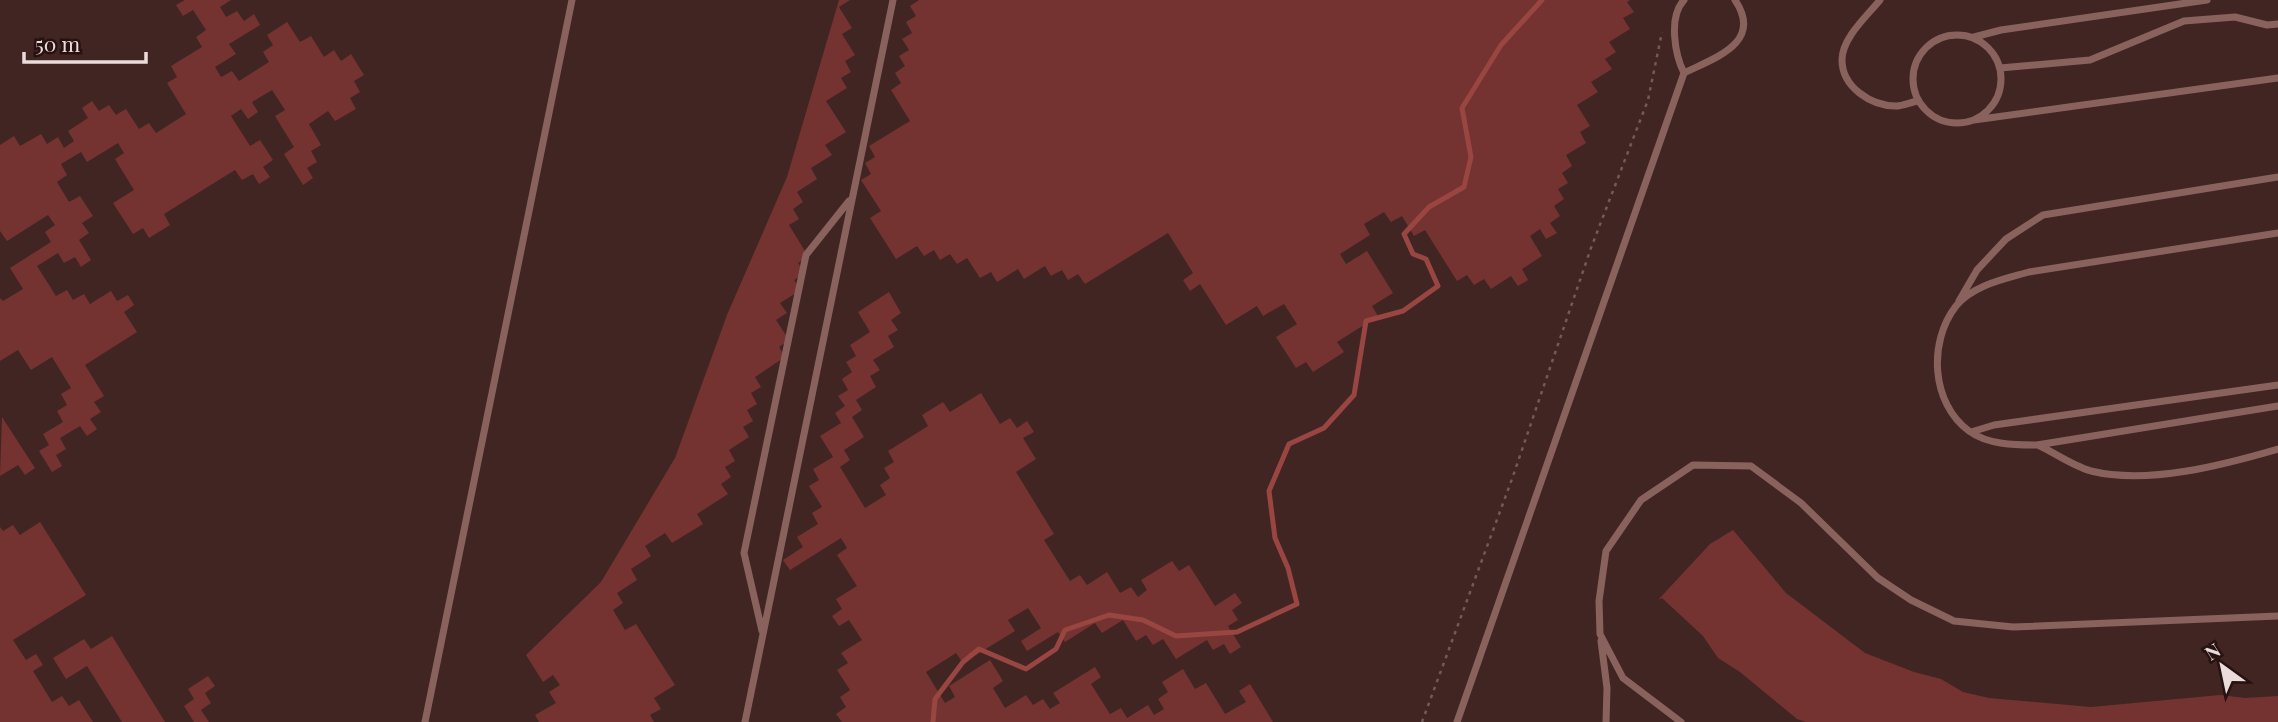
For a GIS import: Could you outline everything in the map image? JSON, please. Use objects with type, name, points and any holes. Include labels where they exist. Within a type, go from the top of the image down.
[{"type":"lane","points":[[425,722],[572,0]]},
{"type":"lane","points":[[745,722],[892,0]]},
{"type":"lane","points":[[1457,722],[1684,74],[1675,43],[1678,6],[1684,0]]},
{"type":"lane","points":[[1684,74],[1725,55],[1740,38],[1744,19],[1735,0]]},
{"type":"lane","points":[[1880,0],[1850,37],[1842,59],[1847,82],[1867,99],[1896,106],[1918,101]]},
{"type":"lane","points":[[1973,37],[2001,30],[2207,0]]},
{"type":"lane","points":[[2000,68],[2090,60],[2184,21],[2235,17],[2267,25],[2278,24]]},
{"type":"lane","points":[[1974,120],[1997,99],[2002,79],[2000,68],[1991,49],[1973,37],[1963,34],[1942,37],[1923,49],[1913,69],[1914,91],[1918,101],[1934,117],[1944,121],[1964,122],[2278,78]]},
{"type":"lane","points":[[2278,177],[2043,215],[2006,239],[1977,270],[1940,334],[1937,369],[1945,404],[1970,432],[2003,444],[2037,445],[2278,407]]},
{"type":"lane","points":[[763,633],[744,553],[806,255],[852,198]]},
{"type":"lane","points":[[1957,304],[1989,283],[2029,272],[2278,233]]},
{"type":"lane","points":[[1970,432],[1994,425],[2278,385]]},
{"type":"lane","points":[[2037,445],[2090,471],[2135,477],[2231,463],[2278,449]]},
{"type":"lane","points":[[1606,722],[1607,688],[1599,601],[1606,551],[1641,500],[1693,465],[1751,466],[1801,503],[1878,578],[1911,600],[1954,621],[2013,627],[2278,616]]},
{"type":"lane","points":[[1600,634],[1623,678],[1681,722]]},
{"type":"path","points":[[1422,722],[1512,480],[1591,248],[1648,100],[1664,20]]},
{"type":"shaded area","points":[[0,0],[2278,0],[2278,722],[0,722]]},
{"type":"shaded area","points":[[185,0],[231,0],[220,7],[226,17],[237,11],[244,21],[254,14],[260,25],[229,44],[236,54],[215,67],[221,77],[232,71],[239,81],[269,62],[263,52],[273,45],[267,35],[287,22],[300,42],[311,36],[324,57],[334,50],[341,61],[351,54],[364,75],[354,81],[360,92],[350,98],[356,109],[335,121],[328,111],[309,124],[321,145],[311,151],[317,162],[307,168],[313,178],[303,185],[284,154],[294,147],[275,116],[285,110],[272,90],[252,102],[258,112],[248,119],[241,109],[231,116],[250,146],[260,140],[273,160],[263,167],[270,177],[259,184],[253,174],[242,180],[235,170],[164,214],[170,225],[149,238],[143,228],[133,234],[113,203],[134,190],[115,159],[124,153],[118,143],[87,162],[81,152],[61,164],[67,175],[57,182],[69,202],[80,196],[93,216],[82,223],[89,233],[79,240],[91,260],[81,267],[75,257],[64,263],[58,253],[37,266],[56,296],[67,290],[73,300],[84,294],[90,304],[111,291],[117,301],[128,295],[134,305],[124,312],[137,332],[85,365],[104,396],[94,402],[101,412],[90,419],[97,429],[87,436],[80,426],[60,438],[66,449],[56,455],[62,466],[52,472],[39,451],[49,445],[43,434],[63,422],[57,411],[67,405],[61,394],[71,388],[52,357],[31,370],[18,350],[0,361],[0,298],[3,301],[23,289],[10,268],[51,242],[45,232],[55,225],[48,215],[7,241],[0,231],[0,145],[14,136],[20,146],[41,134],[47,144],[58,137],[64,148],[74,141],[68,131],[88,118],[82,108],[92,101],[99,111],[109,105],[116,115],[126,109],[139,129],[149,123],[156,133],[186,114],[167,83],[177,77],[171,66],[202,47],[196,37],[206,30],[193,10],[183,16],[176,5]]},
{"type":"shaded area","points":[[839,0],[850,0],[839,7],[852,28],[842,34],[855,55],[845,61],[851,72],[841,78],[847,88],[826,101],[846,132],[825,145],[832,155],[811,168],[817,179],[797,192],[803,202],[793,209],[799,219],[789,225],[808,256],[798,263],[805,273],[794,280],[801,290],[780,303],[787,313],[776,320],[789,340],[779,347],[785,357],[755,377],[761,387],[751,393],[757,404],[747,410],[753,421],[743,427],[749,437],[729,450],[735,461],[725,467],[731,477],[721,484],[728,494],[697,514],[703,524],[672,543],[665,533],[645,546],[651,556],[631,569],[637,580],[617,593],[623,603],[613,610],[625,630],[636,624],[675,685],[654,698],[661,709],[650,715],[654,722],[539,722],[535,715],[556,703],[549,692],[560,685],[553,675],[543,682],[526,655],[601,582],[675,458],[727,315],[787,177]]},
{"type":"shaded area","points":[[919,0],[1630,0],[1627,2],[1634,12],[1623,18],[1630,29],[1609,42],[1616,52],[1605,59],[1612,69],[1591,82],[1598,92],[1577,105],[1590,126],[1580,132],[1586,143],[1566,155],[1572,166],[1562,173],[1568,183],[1558,189],[1564,199],[1554,206],[1560,216],[1550,223],[1557,233],[1546,239],[1540,229],[1530,236],[1542,256],[1522,269],[1528,280],[1518,286],[1511,276],[1491,289],[1484,279],[1474,285],[1467,275],[1457,281],[1425,230],[1414,236],[1402,216],[1391,222],[1384,212],[1364,224],[1370,235],[1340,254],[1346,264],[1367,251],[1393,293],[1372,306],[1378,316],[1337,342],[1344,352],[1313,372],[1306,362],[1296,368],[1276,337],[1297,324],[1284,304],[1263,316],[1257,306],[1226,325],[1200,284],[1190,291],[1183,280],[1193,273],[1168,233],[1085,284],[1078,274],[1068,280],[1062,270],[1051,276],[1045,266],[1024,279],[1018,269],[997,282],[991,272],[980,278],[967,258],[957,264],[950,254],[940,260],[934,250],[924,256],[917,246],[896,259],[870,218],[881,211],[861,180],[871,174],[865,163],[875,157],[869,146],[910,121],[891,90],[901,83],[895,73],[905,66],[899,56],[909,50],[902,39],[912,33],[906,22],[916,16],[910,6]]},
{"type":"shaded area","points":[[889,292],[901,313],[891,320],[898,330],[888,336],[894,347],[873,360],[880,370],[870,376],[876,387],[856,400],[862,410],[852,417],[864,437],[844,450],[850,460],[840,467],[865,508],[886,495],[880,485],[890,478],[884,468],[894,462],[888,451],[928,426],[922,415],[943,402],[950,412],[981,393],[1000,424],[1010,418],[1017,428],[1027,421],[1034,432],[1023,438],[1036,459],[1016,472],[1054,534],[1044,540],[1070,581],[1080,575],[1087,585],[1107,572],[1120,593],[1131,587],[1138,597],[1147,590],[1141,580],[1172,561],[1179,571],[1189,565],[1215,606],[1235,593],[1242,603],[1232,610],[1238,620],[1228,626],[1241,647],[1230,654],[1224,644],[1213,650],[1207,640],[1176,659],[1163,639],[1153,645],[1146,635],[1136,641],[1123,620],[1102,633],[1095,623],[1065,642],[1058,632],[1027,651],[1021,641],[1041,628],[1028,608],[1008,620],[1015,631],[963,663],[956,653],[926,672],[945,703],[955,697],[949,686],[990,660],[1003,681],[993,688],[1005,708],[1026,695],[1033,705],[1043,699],[1050,709],[1060,703],[1053,693],[1095,667],[1101,677],[1091,684],[1110,714],[1121,708],[1127,718],[1148,705],[1154,715],[1164,709],[1158,699],[1168,692],[1162,682],[1183,669],[1195,689],[1206,683],[1225,714],[1246,702],[1239,691],[1250,684],[1273,722],[842,722],[836,714],[846,707],[840,697],[850,690],[837,670],[848,663],[841,653],[862,640],[849,620],[839,626],[832,616],[842,609],[836,599],[857,586],[837,555],[847,548],[841,538],[790,570],[783,560],[803,547],[797,537],[818,524],[812,513],[822,507],[809,486],[819,480],[813,469],[833,457],[820,436],[841,423],[835,413],[845,406],[838,396],[848,390],[842,379],[852,372],[846,362],[856,356],[850,345],[870,332],[858,312]]},
{"type":"shaded area","points":[[2,417],[35,468],[25,475],[18,465],[0,476]]},
{"type":"shaded area","points":[[40,522],[86,595],[13,640],[26,660],[36,654],[43,665],[33,671],[52,702],[62,696],[69,706],[79,700],[93,722],[0,722],[0,527],[3,531],[13,525],[20,535]]},
{"type":"shaded area","points":[[1733,530],[1786,593],[1865,653],[1914,672],[1941,679],[1963,692],[1989,698],[2091,707],[2220,695],[2245,698],[2278,696],[2278,722],[1806,722],[1797,719],[1740,672],[1718,658],[1703,636],[1662,598],[1658,600],[1710,544]]},
{"type":"shaded area","points":[[112,636],[165,722],[122,722],[87,666],[66,679],[53,658],[84,639],[91,649]]},
{"type":"shaded area","points":[[208,676],[215,686],[205,693],[211,703],[201,710],[209,722],[194,722],[184,706],[194,699],[188,689]]},
{"type":"waterway","points":[[933,722],[935,699],[963,662],[979,649],[1026,669],[1056,649],[1065,630],[1109,615],[1143,620],[1176,636],[1237,632],[1297,604],[1288,568],[1275,538],[1269,491],[1289,444],[1324,428],[1354,395],[1366,321],[1403,311],[1438,286],[1426,259],[1413,254],[1404,234],[1429,207],[1464,187],[1471,157],[1462,108],[1501,45],[1542,0]]}]
